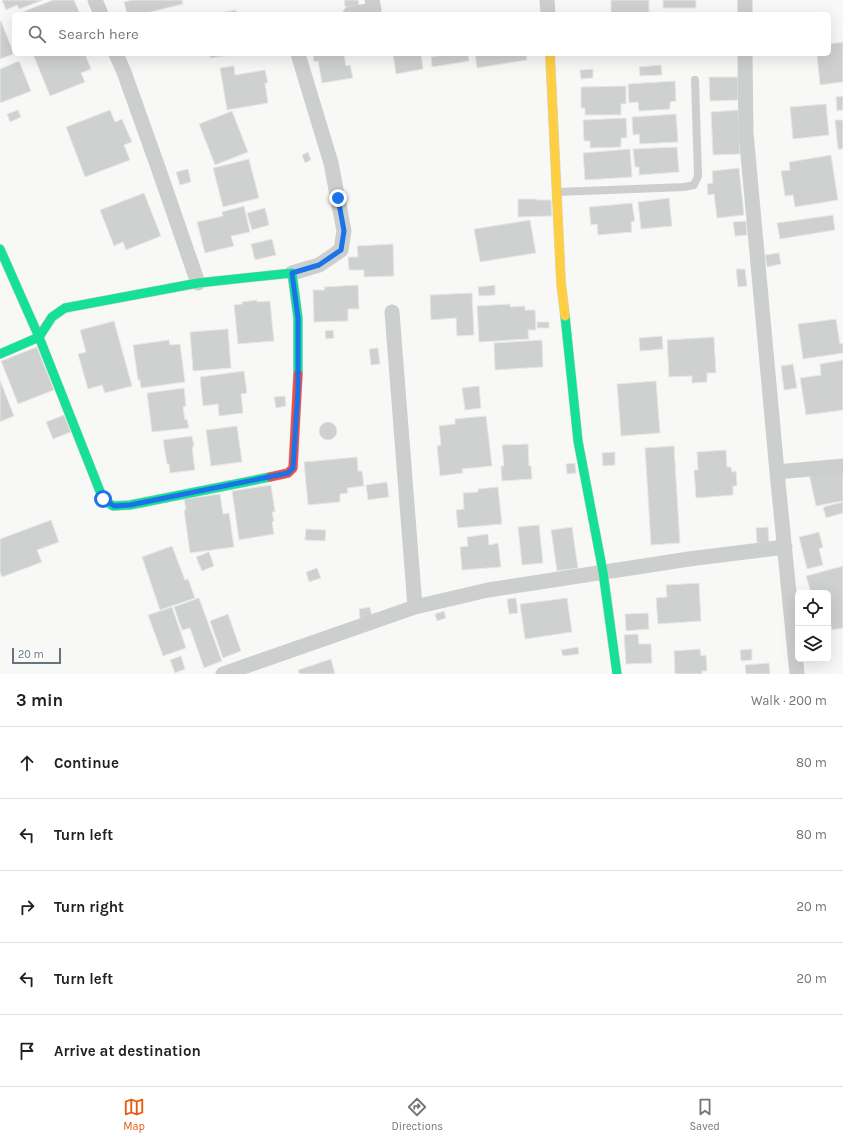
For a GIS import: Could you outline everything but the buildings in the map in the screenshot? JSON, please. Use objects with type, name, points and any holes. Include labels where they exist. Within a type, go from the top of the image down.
[{"type":"street","points":[[96,0],[100,12]]},
{"type":"street","points":[[362,12],[374,10],[372,0]]},
{"type":"street","points":[[548,0],[548,12]]},
{"type":"street","points":[[745,0],[745,12]]},
{"type":"street","points":[[117,56],[160,172],[198,283]]},
{"type":"street","points":[[0,354],[39,337],[52,317],[65,308],[198,283],[292,273],[319,265],[341,250],[344,231],[330,163],[299,56]]},
{"type":"street","points":[[550,56],[561,282],[578,441],[603,572],[616,674]]},
{"type":"street","points":[[745,56],[746,133],[797,674]]},
{"type":"street","points":[[0,249],[39,337],[103,499],[114,506],[130,505],[288,473],[293,468],[298,389],[298,318],[292,273]]},
{"type":"street","points":[[392,312],[415,607]]},
{"type":"street","points":[[777,472],[843,466]]},
{"type":"street","points":[[223,674],[415,607],[488,590],[689,559],[785,547]]},
{"type":"lane","points":[[557,192],[684,188],[694,185],[698,176],[695,80]]},
{"type":"traffic: fast","points":[[0,249],[39,337],[103,499],[113,506],[130,505],[270,477]]},
{"type":"traffic: fast","points":[[0,354],[39,337],[52,317],[65,308],[198,283],[292,273],[298,318],[298,374]]},
{"type":"traffic: fast","points":[[565,316],[578,441],[603,572],[617,674]]},
{"type":"traffic: slow","points":[[550,56],[561,282],[565,316]]},
{"type":"traffic: jam","points":[[270,477],[288,473],[293,468],[298,374]]},
{"type":"route","points":[[103,499],[114,506],[130,505],[288,473],[293,468],[298,389],[298,318],[292,273],[319,265],[341,250],[344,231],[338,198]]}]
